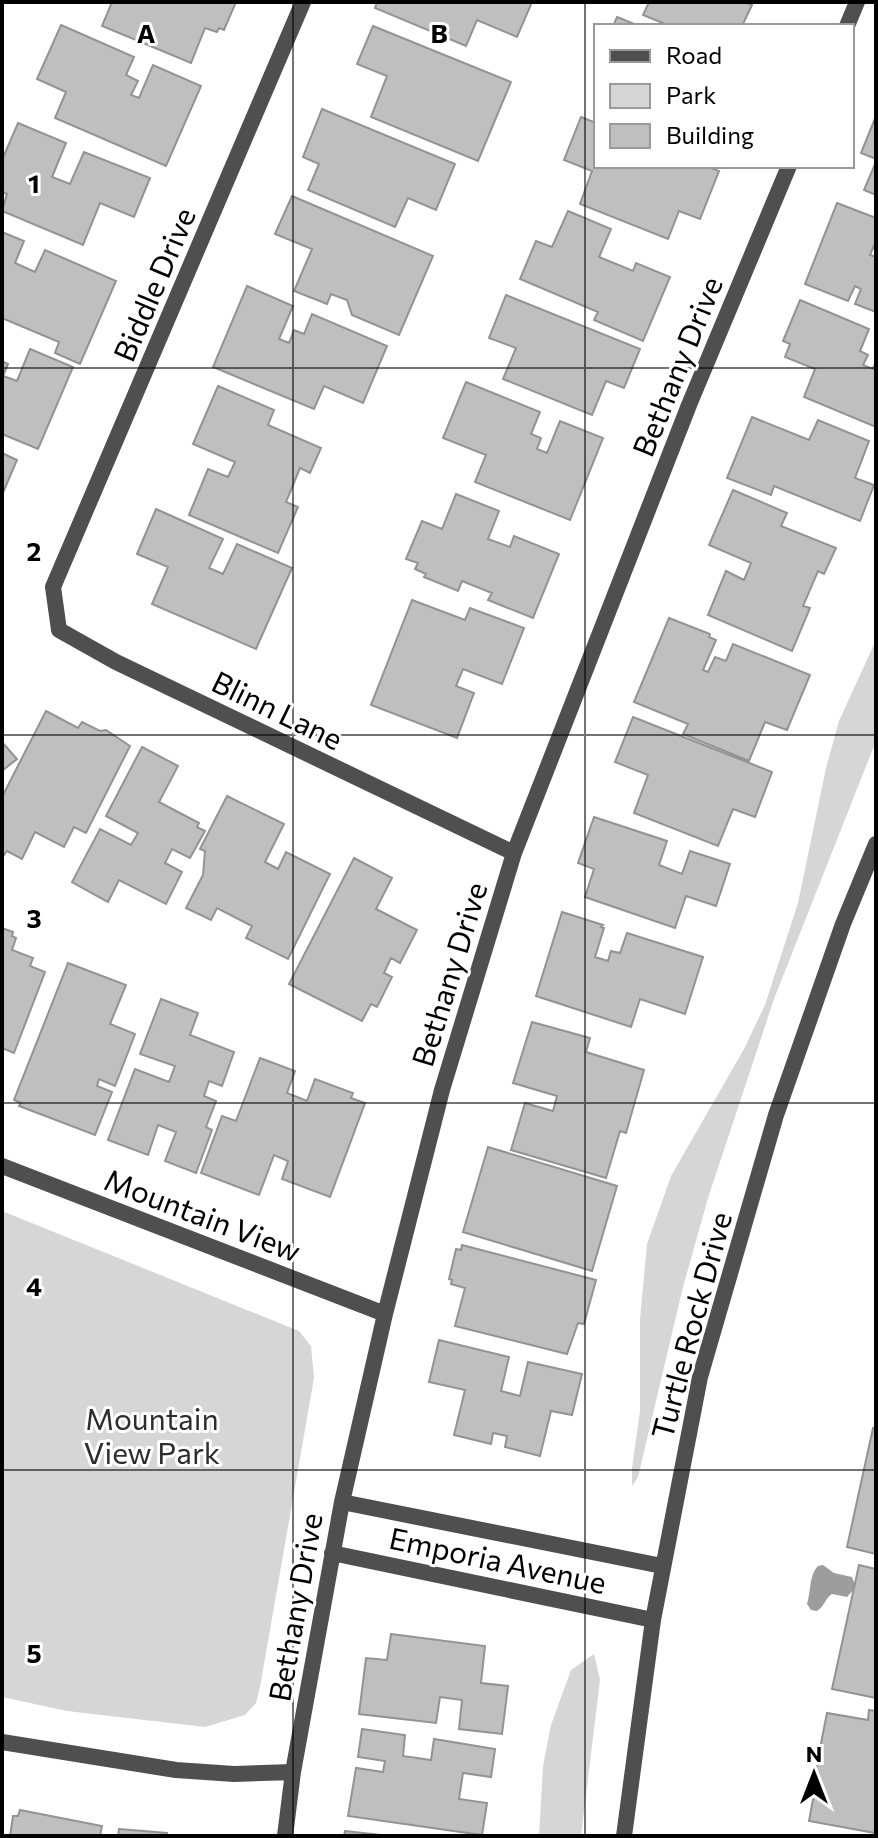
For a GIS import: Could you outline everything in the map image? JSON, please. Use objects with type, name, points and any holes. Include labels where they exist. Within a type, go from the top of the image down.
[{"type":"street","name":"Biddle Drive","points":[[53,587],[303,2]]},
{"type":"street","points":[[848,24],[857,2]]},
{"type":"street","name":"Bethany Drive","points":[[285,1836],[293,1772],[342,1502],[385,1314],[442,1090],[514,853],[689,405],[788,168]]},
{"type":"street","name":"Blinn Lane","points":[[53,587],[59,630],[116,662],[514,853]]},
{"type":"street","name":"Turtle Rock Drive","points":[[624,1836],[653,1620],[700,1377],[776,1115],[843,924],[876,844]]},
{"type":"street","name":"Mountain View","points":[[2,1166],[385,1314]]},
{"type":"street","name":"Emporia Avenue","points":[[342,1502],[662,1566]]},
{"type":"street","name":"Emporia Avenue","points":[[332,1553],[653,1620]]},
{"type":"street","points":[[2,1742],[176,1770],[234,1774],[293,1772]]},
{"type":"green space","points":[[876,640],[876,741],[774,999],[708,1198],[683,1287],[638,1477],[632,1486],[640,1411],[640,1319],[647,1244],[671,1176],[744,1049],[765,1005],[798,903],[839,721]]},
{"type":"green space","name":"Mountain View Park","points":[[2,1211],[299,1331],[311,1346],[314,1378],[260,1687],[256,1703],[245,1715],[205,1727],[67,1711],[2,1697]]},
{"type":"green space","points":[[594,1654],[600,1680],[581,1836],[539,1836],[543,1766],[551,1725],[571,1670]]},
{"type":"shaded area","points":[[823,1565],[834,1573],[852,1577],[856,1587],[847,1597],[832,1594],[820,1609],[811,1610],[807,1604],[812,1579],[818,1566]]},
{"type":"building","points":[[112,2],[236,2],[224,30],[219,28],[217,32],[205,28],[191,63],[102,26]]},
{"type":"building","points":[[377,2],[532,2],[517,37],[477,20],[466,46],[375,8]]},
{"type":"building","points":[[649,2],[744,2],[752,5],[743,24],[665,24],[643,15]]},
{"type":"building","points":[[617,17],[634,24],[614,24]]},
{"type":"building","points":[[61,25],[134,57],[126,75],[138,81],[131,95],[139,98],[153,65],[201,86],[166,166],[55,118],[66,92],[37,79]]},
{"type":"building","points":[[373,26],[511,82],[478,161],[371,117],[387,76],[357,64]]},
{"type":"building","points":[[322,109],[455,164],[436,210],[408,198],[395,227],[308,190],[319,164],[303,157]]},
{"type":"building","points":[[876,116],[876,159],[861,153]]},
{"type":"building","points":[[581,117],[594,122],[594,168],[711,168],[719,171],[700,219],[679,211],[668,239],[580,204],[592,171],[564,160]]},
{"type":"building","points":[[18,123],[66,143],[52,177],[70,184],[84,152],[150,178],[134,217],[100,203],[83,245],[2,211],[7,194],[2,192],[2,160]]},
{"type":"building","points":[[876,162],[876,195],[864,190]]},
{"type":"building","points":[[292,196],[433,256],[399,335],[352,315],[347,300],[331,294],[327,304],[294,291],[312,249],[275,234]]},
{"type":"building","points":[[837,203],[876,218],[876,241],[870,255],[876,257],[876,312],[855,304],[861,289],[855,286],[848,301],[805,284]]},
{"type":"building","points":[[568,211],[611,229],[599,257],[633,271],[636,263],[670,277],[643,341],[594,320],[598,312],[520,279],[536,241],[552,247]]},
{"type":"building","points":[[2,232],[24,241],[15,263],[35,272],[45,250],[116,281],[80,364],[55,353],[59,342],[2,318]]},
{"type":"building","points":[[247,286],[293,306],[279,339],[289,343],[294,330],[304,334],[312,314],[387,346],[363,403],[324,386],[314,409],[213,367]]},
{"type":"building","points":[[506,295],[640,349],[624,388],[606,381],[592,415],[503,379],[516,348],[489,338]]},
{"type":"building","points":[[800,300],[869,329],[860,351],[868,355],[863,365],[873,369],[876,361],[876,427],[804,397],[815,369],[785,357],[790,344],[783,341]]},
{"type":"building","points":[[30,349],[73,367],[38,449],[2,434],[2,361],[8,364],[3,376],[17,381]]},
{"type":"building","points":[[466,382],[540,412],[531,434],[541,438],[537,449],[547,453],[560,421],[603,438],[570,520],[475,482],[486,455],[443,438]]},
{"type":"building","points":[[218,386],[274,410],[268,425],[321,448],[310,473],[300,468],[286,502],[298,507],[278,553],[189,515],[208,469],[228,477],[235,462],[193,444]]},
{"type":"building","points":[[752,417],[809,440],[818,420],[869,441],[855,478],[874,485],[860,521],[774,486],[771,495],[727,478]]},
{"type":"building","points":[[2,453],[17,460],[2,495]]},
{"type":"building","points":[[733,490],[787,513],[781,526],[836,548],[824,574],[818,571],[803,606],[810,608],[792,651],[708,615],[726,571],[744,580],[751,563],[709,545]]},
{"type":"building","points":[[456,494],[499,511],[488,539],[510,547],[514,536],[559,554],[533,618],[488,600],[492,593],[462,581],[458,591],[424,577],[426,574],[415,569],[418,563],[406,559],[422,521],[442,529]]},
{"type":"building","points":[[156,509],[223,539],[209,568],[223,574],[237,544],[292,568],[256,649],[152,604],[168,567],[137,554]]},
{"type":"building","points":[[412,600],[465,620],[470,608],[524,628],[502,684],[463,669],[456,686],[474,693],[457,738],[371,705]]},
{"type":"building","points":[[669,618],[710,634],[709,637],[716,640],[703,670],[708,672],[715,657],[726,661],[733,644],[810,675],[787,730],[765,722],[749,761],[683,734],[688,724],[634,702]]},
{"type":"building","points":[[46,711],[78,728],[82,722],[100,731],[106,730],[130,746],[86,833],[74,827],[64,847],[35,832],[22,859],[7,851],[4,855],[2,797]]},
{"type":"building","points":[[633,717],[772,772],[755,817],[733,809],[718,846],[634,813],[648,775],[615,762]]},
{"type":"building","points":[[2,742],[17,759],[2,771]]},
{"type":"building","points":[[142,747],[178,766],[159,802],[199,823],[197,827],[205,831],[190,858],[172,849],[165,863],[182,872],[166,904],[119,880],[108,902],[72,882],[100,829],[131,845],[138,833],[106,816]]},
{"type":"building","points":[[227,796],[284,824],[265,862],[278,869],[286,852],[330,874],[288,959],[246,938],[252,926],[217,908],[211,920],[186,908],[203,875],[205,851],[200,849]]},
{"type":"building","points":[[594,817],[667,841],[659,865],[682,874],[690,851],[730,864],[716,906],[686,896],[675,928],[585,897],[594,869],[578,863]]},
{"type":"building","points":[[354,858],[392,878],[376,909],[417,930],[400,963],[391,958],[384,973],[392,977],[377,1007],[371,1004],[362,1021],[289,984]]},
{"type":"building","points":[[562,912],[603,925],[595,957],[608,961],[611,951],[620,953],[627,933],[703,957],[685,1014],[640,999],[631,1027],[536,996]]},
{"type":"building","points":[[2,928],[13,932],[12,936],[16,938],[12,950],[33,958],[30,966],[45,972],[14,1053],[2,1048]]},
{"type":"building","points":[[68,963],[126,985],[110,1024],[135,1034],[115,1086],[99,1079],[97,1086],[112,1092],[95,1135],[19,1106],[21,1103],[14,1100]]},
{"type":"building","points":[[161,999],[198,1013],[190,1035],[234,1052],[222,1086],[209,1081],[204,1096],[216,1101],[206,1127],[212,1130],[196,1173],[165,1161],[176,1132],[158,1125],[148,1155],[108,1140],[135,1069],[169,1082],[175,1066],[140,1054]]},
{"type":"building","points":[[532,1022],[590,1038],[586,1052],[644,1070],[626,1133],[620,1131],[606,1178],[511,1150],[525,1103],[553,1111],[557,1096],[513,1083]]},
{"type":"building","points":[[260,1058],[295,1071],[287,1093],[307,1101],[315,1079],[353,1093],[351,1098],[365,1103],[330,1197],[282,1179],[288,1161],[274,1155],[259,1195],[201,1173],[222,1116],[236,1121]]},
{"type":"building","points":[[488,1147],[617,1186],[592,1271],[463,1232]]},
{"type":"building","points":[[462,1245],[596,1280],[584,1324],[578,1323],[567,1354],[455,1326],[465,1288],[451,1284],[452,1280],[449,1279],[456,1249],[461,1250]]},
{"type":"building","points":[[439,1340],[509,1357],[501,1391],[520,1396],[528,1362],[582,1374],[572,1415],[551,1411],[540,1456],[505,1447],[507,1436],[493,1433],[491,1444],[454,1435],[465,1390],[429,1382]]},
{"type":"building","points":[[873,1428],[876,1429],[876,1554],[847,1547]]},
{"type":"building","points":[[859,1565],[876,1569],[876,1698],[832,1689]]},
{"type":"building","points":[[391,1634],[485,1646],[481,1683],[508,1686],[502,1734],[459,1729],[462,1700],[440,1697],[436,1723],[359,1714],[366,1658],[387,1660]]},
{"type":"building","points":[[869,1710],[876,1711],[875,1833],[809,1821],[814,1794],[811,1794],[827,1713],[868,1720]]},
{"type":"building","points":[[362,1729],[405,1735],[403,1756],[431,1760],[434,1739],[495,1749],[491,1777],[463,1773],[459,1799],[487,1803],[482,1835],[348,1816],[356,1768],[383,1772],[385,1761],[358,1757]]},
{"type":"building","points":[[20,1810],[102,1826],[100,1836],[10,1836],[13,1816],[18,1816]]},
{"type":"building","points":[[119,1829],[167,1833],[167,1836],[118,1836]]},
{"type":"building","points":[[345,1831],[390,1836],[344,1836]]}]
